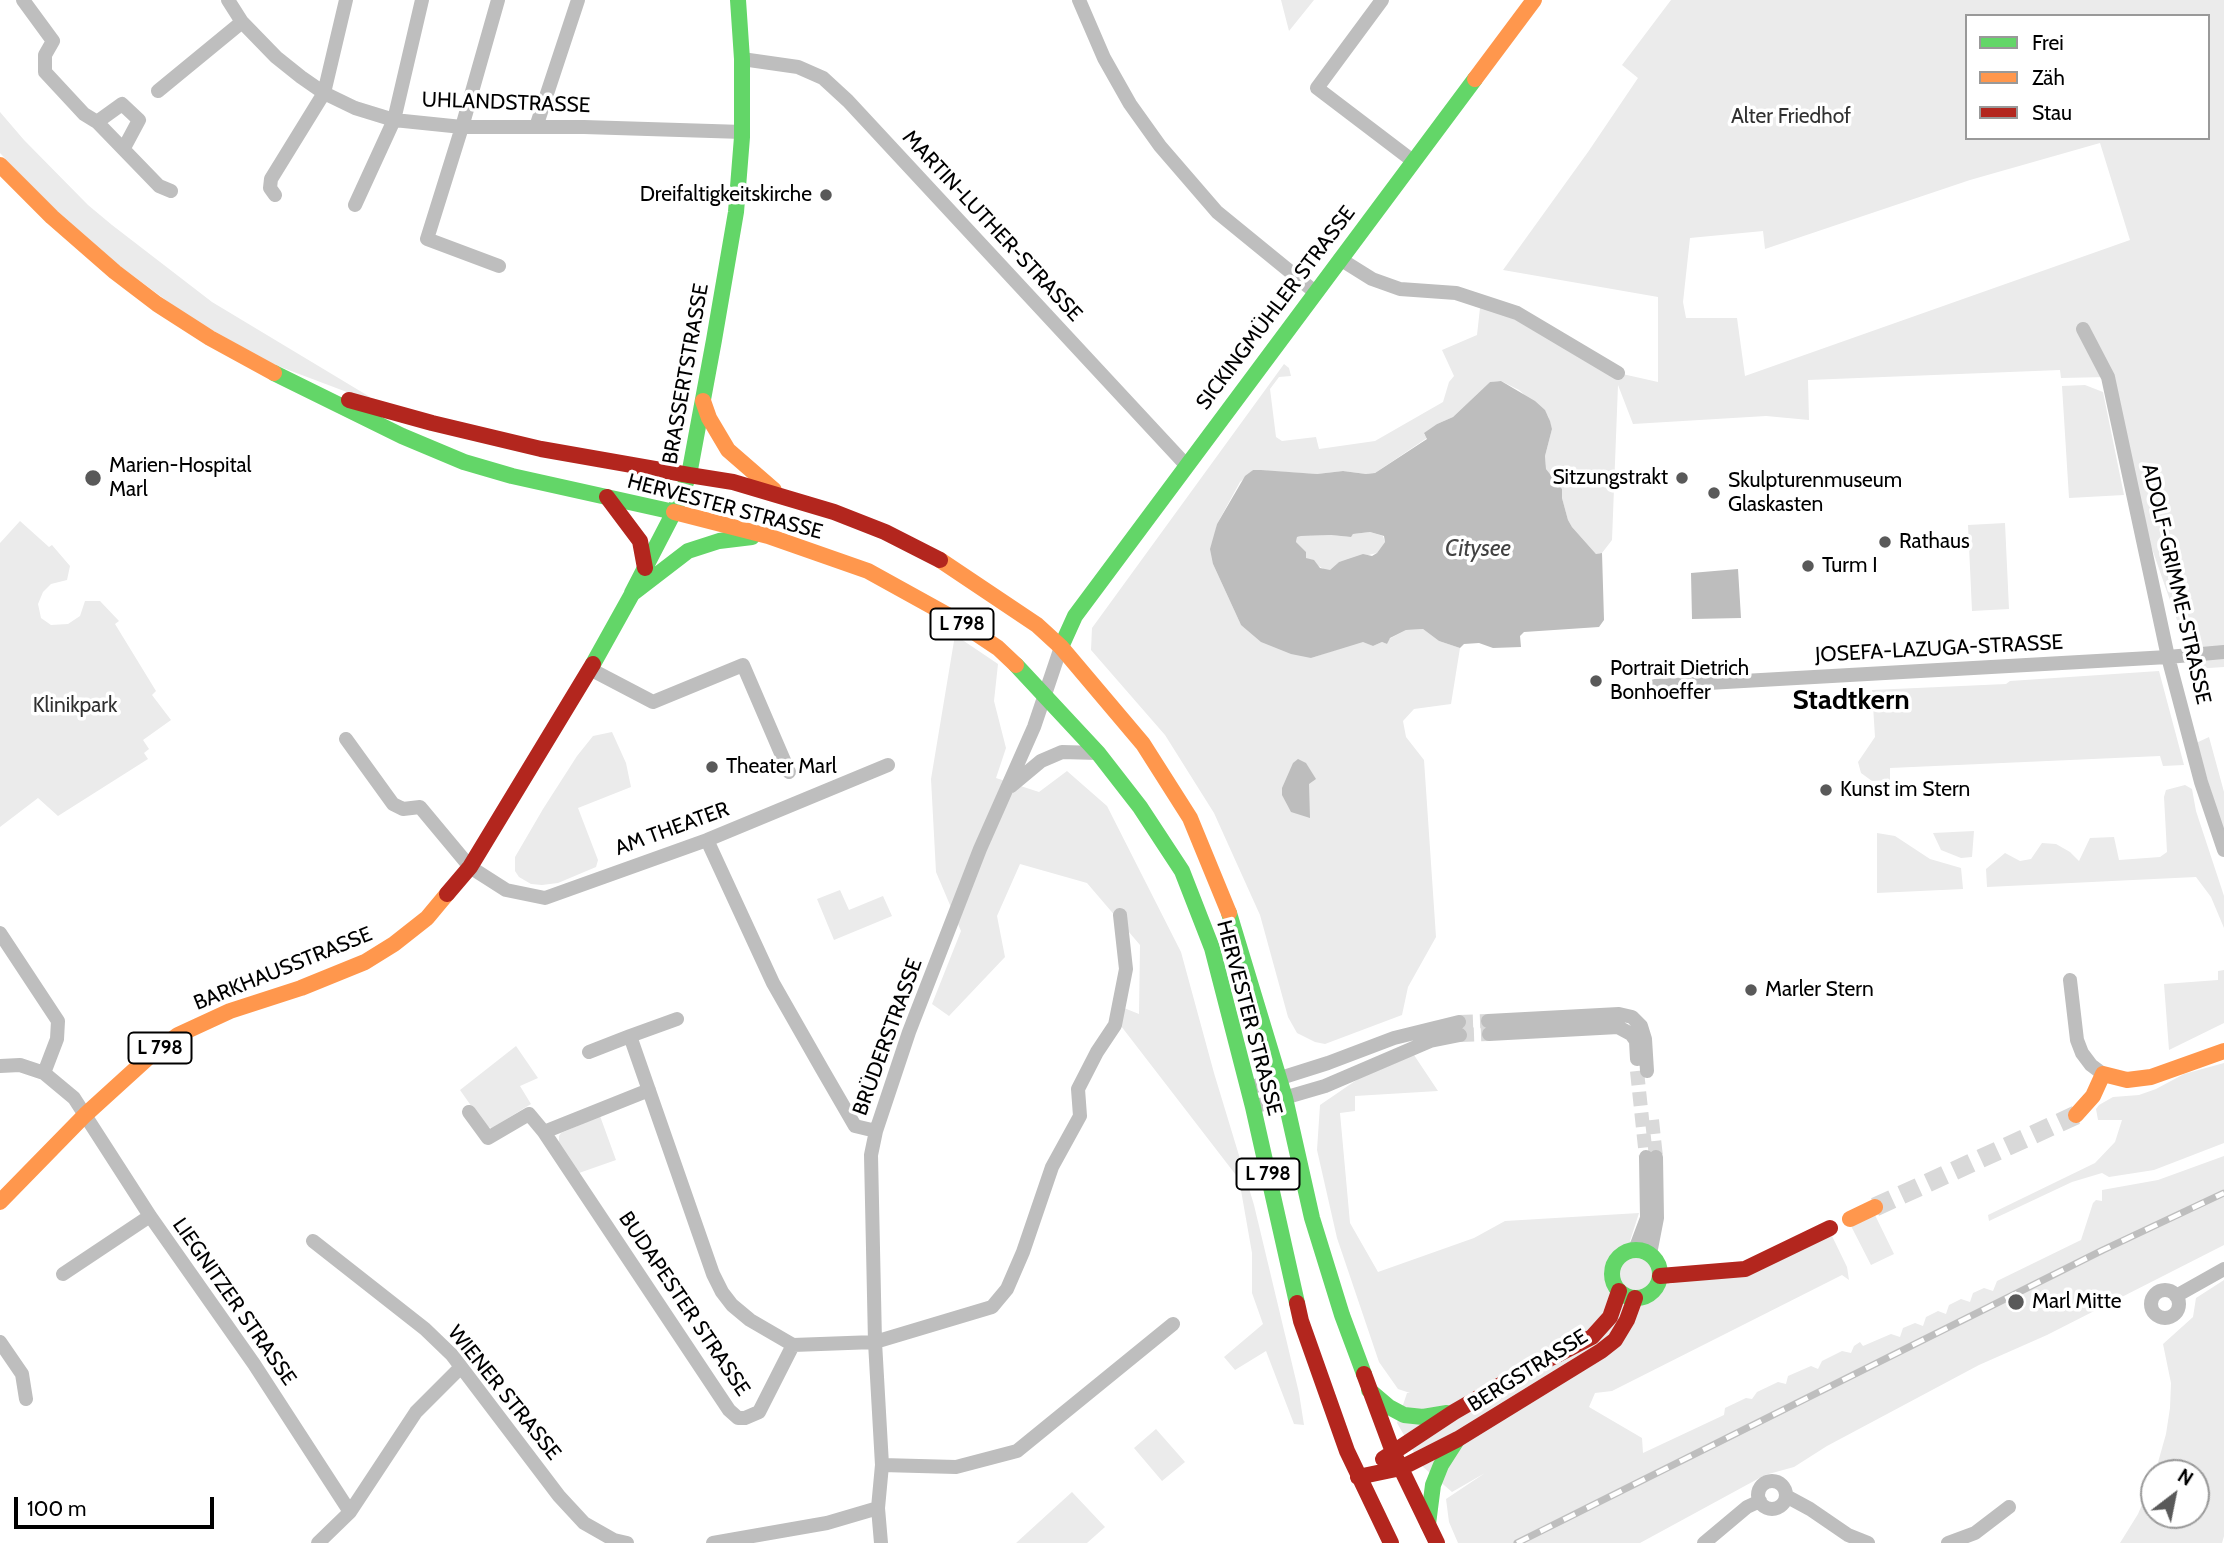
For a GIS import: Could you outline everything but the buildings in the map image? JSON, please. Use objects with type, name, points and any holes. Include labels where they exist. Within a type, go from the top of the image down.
[{"type":"main road","name":"BRASSERTSTRASSE","points":[[470,867],[590,669],[632,594],[674,512],[689,475],[736,212],[743,131],[738,0]]},
{"type":"main road","name":"SICKINGMÜHLER STRASSE","points":[[1061,646],[1075,616],[1534,0]]},
{"type":"main road","name":"HERVESTER STRASSE","points":[[0,165],[61,225],[115,272],[210,338],[284,379],[402,436],[464,462],[512,476],[768,536],[868,571],[953,618],[998,648],[1098,753],[1140,807],[1181,871],[1212,948],[1249,1088],[1301,1321],[1358,1477],[1391,1543]]},
{"type":"main road","name":"HERVESTER STRASSE","points":[[284,379],[394,414],[529,446],[733,482],[780,494],[860,521],[915,546],[980,585],[1037,625],[1061,646],[1143,744],[1190,818],[1211,865],[1236,930],[1279,1079],[1312,1218],[1342,1315],[1393,1452],[1437,1543]]},
{"type":"main road","name":"L 798","points":[[704,401],[709,418],[728,450],[780,494]]},
{"type":"main road","points":[[607,497],[640,541],[645,568]]},
{"type":"main road","name":"L 798","points":[[632,594],[688,551],[719,541],[768,536]]},
{"type":"main road","name":"BARKHAUSSTRASSE","points":[[0,1202],[85,1115],[151,1055],[178,1035],[230,1011],[347,970],[388,949],[428,918],[470,867]]},
{"type":"main road","points":[[2076,1115],[2093,1096],[2103,1074],[2127,1080],[2151,1077],[2224,1051]]},
{"type":"main road","points":[[1850,1219],[1875,1207]]},
{"type":"main road","points":[[1643,1252],[1656,1260],[1660,1276],[1745,1269],[1830,1228]]},
{"type":"main road","name":"BERGSTRASSE","points":[[1358,1477],[1454,1412],[1592,1337],[1610,1317],[1619,1291],[1612,1279],[1613,1265],[1622,1254],[1643,1252]]},
{"type":"main road","name":"BERGSTRASSE","points":[[1358,1477],[1401,1468],[1458,1439],[1615,1340],[1627,1320],[1635,1298],[1649,1294],[1660,1276]]},
{"type":"main road","points":[[1619,1291],[1635,1298]]},
{"type":"main road","name":"BERGSTRASSE","points":[[1369,1390],[1389,1407],[1404,1415],[1423,1417],[1454,1412]]},
{"type":"main road","name":"BERGSTRASSE","points":[[1428,1524],[1433,1485],[1441,1465],[1458,1439]]},
{"type":"street","points":[[23,0],[53,41],[45,55],[45,72],[84,114],[97,122],[159,186],[172,191]]},
{"type":"street","name":"UHLANDSTRASSE","points":[[228,0],[242,22],[276,57],[324,93],[355,108],[394,120],[463,127],[743,131]]},
{"type":"street","points":[[275,195],[270,188],[271,179],[324,93],[346,0]]},
{"type":"street","points":[[355,205],[394,120],[422,0]]},
{"type":"street","points":[[498,0],[463,127],[427,239],[499,266]]},
{"type":"street","points":[[536,127],[578,0]]},
{"type":"street","points":[[1079,0],[1104,58],[1130,104],[1160,146],[1217,212],[1315,292]]},
{"type":"street","points":[[1382,0],[1317,88],[1413,161]]},
{"type":"street","points":[[158,91],[242,22]]},
{"type":"street","name":"MARTIN-LUTHER-STRASSE","points":[[742,59],[798,67],[823,78],[848,101],[1185,466]]},
{"type":"street","points":[[97,122],[122,104],[139,120],[124,148]]},
{"type":"street","points":[[1340,259],[1372,279],[1400,289],[1456,293],[1517,313],[1619,373]]},
{"type":"street","name":"ADOLF-GRIMME-STRASSE","points":[[2083,329],[2108,377],[2168,657],[2201,782],[2224,850]]},
{"type":"street","name":"BRÜDERSTRASSE","points":[[881,1543],[878,1508],[882,1465],[875,1342],[871,1155],[876,1131],[909,1032],[980,849],[1034,727],[1061,646]]},
{"type":"street","name":"JOSEFA-LAZUGA-STRASSE","points":[[1655,686],[2224,652]]},
{"type":"street","points":[[590,669],[653,702],[743,666],[789,772]]},
{"type":"street","points":[[346,739],[393,804],[403,809],[420,807],[470,867]]},
{"type":"street","points":[[1007,789],[1041,761],[1062,752],[1098,753]]},
{"type":"street","name":"AM THEATER","points":[[470,867],[506,890],[545,898],[707,839],[888,765]]},
{"type":"street","points":[[707,839],[773,983],[822,1069],[855,1126],[876,1131]]},
{"type":"street","points":[[793,1345],[875,1342],[992,1307],[1007,1289],[1023,1252],[1052,1167],[1080,1116],[1078,1089],[1097,1052],[1115,1026],[1126,969],[1120,915]]},
{"type":"street","points":[[0,933],[58,1021],[57,1039],[44,1073],[20,1065],[0,1066]]},
{"type":"street","points":[[2070,980],[2077,1040],[2091,1065],[2103,1074]]},
{"type":"street","points":[[1619,1014],[1632,1017],[1641,1026],[1646,1052],[1642,1071],[1636,1041],[1631,1034],[1618,1027],[1489,1027],[1619,1014]]},
{"type":"street","points":[[589,1052],[677,1018]]},
{"type":"street","points":[[1249,1088],[1394,1038],[1459,1029],[1325,1086],[1253,1107]]},
{"type":"street","name":"BUDAPESTER STRASSE","points":[[544,1132],[729,1410],[738,1418],[759,1412],[793,1345],[750,1320],[722,1293],[630,1036]]},
{"type":"street","name":"LIEGNITZER STRASSE","points":[[44,1073],[68,1090],[150,1216],[254,1364],[350,1512]]},
{"type":"street","points":[[469,1112],[488,1138],[529,1114],[544,1132],[649,1090]]},
{"type":"street","points":[[1643,1252],[1657,1218],[1651,1157]]},
{"type":"street","points":[[63,1274],[150,1216]]},
{"type":"street","name":"WIENER STRASSE","points":[[313,1241],[425,1329],[452,1355],[584,1523],[614,1541],[627,1543]]},
{"type":"street","points":[[2176,1296],[2224,1269]]},
{"type":"street","points":[[882,1465],[956,1467],[1017,1451],[1173,1325]]},
{"type":"street","points":[[0,1342],[22,1374],[26,1399]]},
{"type":"street","points":[[318,1543],[350,1512],[416,1412],[460,1368]]},
{"type":"street","points":[[1704,1543],[1747,1507],[1760,1501],[1764,1506],[1778,1508],[1784,1503],[1786,1496],[1848,1535],[1868,1543]]},
{"type":"street","points":[[1948,1543],[1975,1533],[2009,1507]]},
{"type":"street","points":[[713,1543],[827,1523],[878,1508]]},
{"type":"green space","points":[[1281,0],[1314,0],[1289,31]]},
{"type":"green space","name":"Alter Friedhof","points":[[1671,0],[2224,0],[2224,667],[2194,669],[2136,503],[2108,377],[2061,378],[2060,370],[1808,380],[1809,420],[1766,416],[1633,424],[1618,385],[1612,540],[1602,553],[1596,554],[1572,527],[1562,498],[1562,489],[1546,469],[1545,456],[1552,429],[1548,416],[1519,390],[1501,381],[1490,382],[1453,417],[1424,434],[1427,438],[1375,473],[1343,471],[1317,474],[1253,470],[1240,482],[1217,524],[1215,533],[1213,564],[1241,625],[1311,658],[1363,641],[1373,646],[1382,642],[1387,644],[1389,639],[1406,630],[1423,629],[1439,641],[1460,648],[1451,704],[1414,709],[1403,721],[1406,737],[1424,760],[1436,937],[1408,987],[1402,1015],[1325,1044],[1315,1042],[1297,1033],[1288,1017],[1260,915],[1214,813],[1165,735],[1091,650],[1092,628],[1284,364],[1289,368],[1291,376],[1279,377],[1270,389],[1276,437],[1282,441],[1316,437],[1319,449],[1375,441],[1443,402],[1449,382],[1454,376],[1442,350],[1477,335],[1481,299],[1618,373],[1658,382],[1658,297],[1503,270],[1638,78],[1622,65]],"holes":[[[2100,143],[2130,240],[1745,376],[1737,318],[1686,318],[1683,302],[1690,238],[1763,231],[1765,249],[1970,180]]]},
{"type":"green space","points":[[0,112],[88,205],[112,225],[212,302],[370,397],[368,400],[270,363],[186,315],[109,258],[52,208],[0,153]]},
{"type":"green space","points":[[2085,385],[2103,392],[2124,495],[2069,498],[2062,386]]},
{"type":"green space","name":"Klinikpark","points":[[20,521],[49,547],[52,545],[70,566],[67,580],[51,584],[43,592],[38,604],[41,618],[51,625],[68,624],[80,616],[85,601],[100,601],[119,621],[115,624],[156,691],[152,695],[171,720],[143,740],[149,749],[144,753],[148,759],[58,816],[38,798],[0,827],[0,543]]},
{"type":"green space","points":[[2005,523],[2009,609],[1972,611],[1968,525]]},
{"type":"green space","points":[[1370,532],[1383,536],[1385,542],[1377,553],[1339,562],[1330,570],[1325,570],[1306,558],[1296,542],[1297,537],[1301,536],[1350,537],[1353,534]]},
{"type":"green space","points":[[955,635],[998,664],[994,701],[1006,748],[996,778],[1039,792],[1067,771],[1107,806],[1181,952],[1254,1205],[1299,1393],[1304,1425],[1294,1424],[1266,1351],[1235,1370],[1224,1357],[1263,1324],[1252,1293],[1252,1253],[1239,1179],[1121,1026],[1124,1008],[1139,1014],[1140,945],[1087,883],[1020,864],[997,916],[1005,957],[949,1016],[932,1004],[961,931],[936,872],[931,779]]},
{"type":"green space","points":[[2159,671],[2184,765],[2163,766],[2160,756],[1890,768],[1890,780],[1872,781],[1861,773],[1858,762],[1875,737],[1872,690],[2006,684],[2010,681]]},
{"type":"green space","points":[[612,732],[626,763],[631,787],[578,808],[598,860],[596,867],[558,883],[531,884],[519,877],[515,871],[515,857],[543,809],[593,736]]},
{"type":"green space","points":[[2209,737],[2224,792],[2224,832],[2196,743]]},
{"type":"green space","points":[[2185,785],[2192,789],[2196,811],[2224,896],[2224,928],[2211,897],[2196,877],[1987,887],[1986,869],[2005,853],[2020,861],[2031,859],[2042,843],[2056,844],[2079,861],[2090,838],[2114,837],[2119,860],[2160,857],[2167,852],[2164,797],[2166,790]]},
{"type":"green space","points":[[1974,831],[1972,857],[1961,858],[1941,850],[1933,833]]},
{"type":"green space","points":[[1877,833],[1895,836],[1930,859],[1961,868],[1963,889],[1877,893]]},
{"type":"green space","points":[[840,890],[849,910],[883,896],[892,916],[834,940],[817,899]]},
{"type":"green space","points":[[2224,970],[2224,1023],[2169,1050],[2164,984],[2218,980],[2218,971]]},
{"type":"green space","points":[[516,1046],[538,1078],[520,1086],[531,1104],[492,1128],[486,1127],[460,1090]]},
{"type":"green space","points":[[1414,1055],[1438,1091],[1355,1096],[1355,1111],[1340,1113],[1350,1223],[1378,1272],[1474,1238],[1505,1221],[1639,1213],[1630,1241],[1670,1284],[1832,1236],[1847,1267],[1849,1280],[1842,1275],[1612,1391],[1595,1393],[1589,1407],[1642,1438],[1643,1453],[1724,1415],[1725,1408],[1746,1398],[1752,1399],[1757,1392],[1778,1382],[1786,1384],[1788,1376],[1811,1366],[1818,1369],[1822,1361],[1842,1351],[1851,1353],[1854,1346],[1860,1342],[1863,1346],[1891,1334],[1900,1337],[1903,1328],[1915,1323],[1923,1326],[1926,1317],[1938,1311],[1946,1314],[1949,1305],[1961,1299],[1970,1302],[1973,1293],[1984,1288],[1993,1291],[1997,1281],[2081,1240],[2093,1203],[2096,1200],[2102,1201],[2102,1190],[2158,1180],[2224,1156],[2224,1245],[2047,1335],[1979,1365],[1827,1446],[1794,1467],[1765,1475],[1640,1543],[1458,1543],[1449,1522],[1446,1499],[1485,1473],[1452,1492],[1422,1466],[1397,1423],[1407,1393],[1410,1393],[1398,1389],[1379,1362],[1337,1238],[1317,1150],[1320,1105],[1358,1079]]},
{"type":"green space","points":[[2224,1063],[2224,1143],[2154,1170],[2109,1177],[2102,1173],[2072,1182],[1989,1221],[1988,1215],[2095,1163],[2115,1142],[2122,1120],[2098,1120],[2096,1109],[2099,1105],[2113,1097],[2139,1095],[2184,1074]]},
{"type":"green space","points":[[600,1116],[616,1160],[579,1173],[559,1144],[559,1136]]},
{"type":"green space","points":[[1875,1215],[1894,1254],[1871,1265],[1851,1226]]},
{"type":"green space","points":[[2224,1280],[2222,1543],[2120,1543],[2140,1509],[2140,1529],[2210,1529],[2210,1459],[2159,1459],[2166,1434],[2171,1383],[2163,1344],[2193,1317],[2196,1298]]},
{"type":"green space","points":[[1156,1429],[1185,1462],[1162,1481],[1134,1448]]},
{"type":"green space","points":[[1072,1492],[1105,1527],[1087,1543],[1016,1543]]},
{"type":"water","name":"Citysee","points":[[1501,381],[1535,401],[1545,410],[1550,421],[1552,429],[1545,456],[1546,469],[1562,489],[1562,498],[1572,527],[1596,554],[1602,553],[1604,620],[1599,627],[1524,632],[1520,636],[1521,647],[1493,648],[1479,643],[1464,644],[1460,648],[1439,641],[1423,629],[1406,630],[1390,638],[1387,644],[1382,642],[1373,646],[1363,642],[1311,658],[1291,654],[1261,642],[1241,625],[1213,564],[1210,549],[1217,524],[1245,476],[1253,470],[1317,474],[1343,471],[1375,473],[1427,439],[1424,433],[1453,417],[1490,382]],"holes":[[[1370,532],[1384,536],[1385,542],[1377,553],[1372,556],[1363,554],[1339,562],[1330,570],[1320,568],[1314,560],[1306,558],[1306,552],[1296,542],[1297,537],[1301,536],[1351,537],[1353,534]]]},
{"type":"water","points":[[1738,569],[1741,618],[1692,619],[1691,573]]},
{"type":"water","points":[[1298,759],[1306,763],[1316,779],[1309,784],[1310,818],[1291,812],[1282,795],[1282,788],[1293,763]]},
{"type":"tunnel","points":[[1459,1022],[1488,1021]]},
{"type":"tunnel","points":[[1460,1035],[1489,1034]]},
{"type":"tunnel","points":[[1637,1071],[1646,1157]]},
{"type":"tunnel","points":[[1875,1207],[2076,1115]]},
{"type":"tunnel","points":[[1652,1120],[1656,1157]]},
{"type":"railway","points":[[1517,1543],[2103,1250],[2224,1193]]},
{"type":"traffic: fast","points":[[632,593],[674,512],[689,475],[714,340],[736,212],[742,137],[742,59],[738,0]]},
{"type":"traffic: fast","points":[[1061,647],[1075,616],[1475,79]]},
{"type":"traffic: fast","points":[[274,373],[402,436],[464,462],[512,476],[674,512]]},
{"type":"traffic: fast","points":[[593,664],[632,594],[688,551],[719,541],[752,537]]},
{"type":"traffic: fast","points":[[1016,665],[1098,753],[1140,807],[1182,871],[1212,948],[1253,1107],[1297,1303]]},
{"type":"traffic: fast","points":[[1229,913],[1285,1098],[1312,1218],[1342,1315],[1364,1374]]},
{"type":"traffic: fast","points":[[1636,1250],[1653,1257],[1660,1274],[1653,1291],[1636,1298],[1619,1291],[1612,1274],[1619,1257],[1636,1250]]},
{"type":"traffic: fast","points":[[1369,1390],[1389,1407],[1404,1415],[1423,1417],[1447,1413]]},
{"type":"traffic: fast","points":[[1428,1524],[1433,1485],[1441,1465],[1457,1440]]},
{"type":"traffic: slow","points":[[1475,79],[1534,0]]},
{"type":"traffic: slow","points":[[0,165],[52,217],[115,272],[157,304],[210,338],[274,373]]},
{"type":"traffic: slow","points":[[703,401],[709,418],[728,450],[774,490]]},
{"type":"traffic: slow","points":[[674,512],[768,536],[868,571],[953,618],[998,648],[1016,665]]},
{"type":"traffic: slow","points":[[940,560],[1037,625],[1061,647],[1143,744],[1190,818],[1229,913]]},
{"type":"traffic: slow","points":[[0,1202],[85,1115],[151,1055],[178,1035],[230,1011],[301,988],[365,962],[394,944],[427,918],[447,894]]},
{"type":"traffic: slow","points":[[2076,1115],[2093,1096],[2103,1074],[2127,1080],[2151,1077],[2224,1051]]},
{"type":"traffic: slow","points":[[1850,1219],[1875,1207]]},
{"type":"traffic: jam","points":[[349,400],[541,449],[689,475]]},
{"type":"traffic: jam","points":[[689,475],[733,482],[834,512],[885,532],[940,560]]},
{"type":"traffic: jam","points":[[607,497],[640,541],[645,568]]},
{"type":"traffic: jam","points":[[447,894],[470,867],[593,664]]},
{"type":"traffic: jam","points":[[1660,1276],[1745,1269],[1830,1228]]},
{"type":"traffic: jam","points":[[1383,1459],[1454,1412],[1592,1337],[1610,1317],[1619,1291]]},
{"type":"traffic: jam","points":[[1358,1477],[1401,1468],[1458,1439],[1601,1351],[1615,1340],[1627,1320],[1635,1298]]},
{"type":"traffic: jam","points":[[1297,1303],[1347,1451],[1391,1543]]},
{"type":"traffic: jam","points":[[1364,1374],[1393,1452],[1437,1543]]},
{"type":"place","name":"Dreifaltigkeitskirche","points":[[826,195]]},
{"type":"place","name":"Marien-Hospital Marl","points":[[93,478]]},
{"type":"place","name":"Sitzungstrakt","points":[[1682,478]]},
{"type":"place","name":"Skulpturenmuseum Glaskasten","points":[[1714,493]]},
{"type":"place","name":"Rathaus","points":[[1885,542]]},
{"type":"place","name":"Turm I","points":[[1808,566]]},
{"type":"place","name":"Portrait Dietrich Bonhoeffer","points":[[1596,681]]},
{"type":"place","name":"Theater Marl","points":[[712,767]]},
{"type":"place","name":"Kunst im Stern","points":[[1826,790]]},
{"type":"place","name":"Marler Stern","points":[[1751,990]]},
{"type":"place","name":"Marl Mitte","points":[[2016,1302]]},
{"type":"district","name":"Stadtkern","points":[[1851,701]]}]
